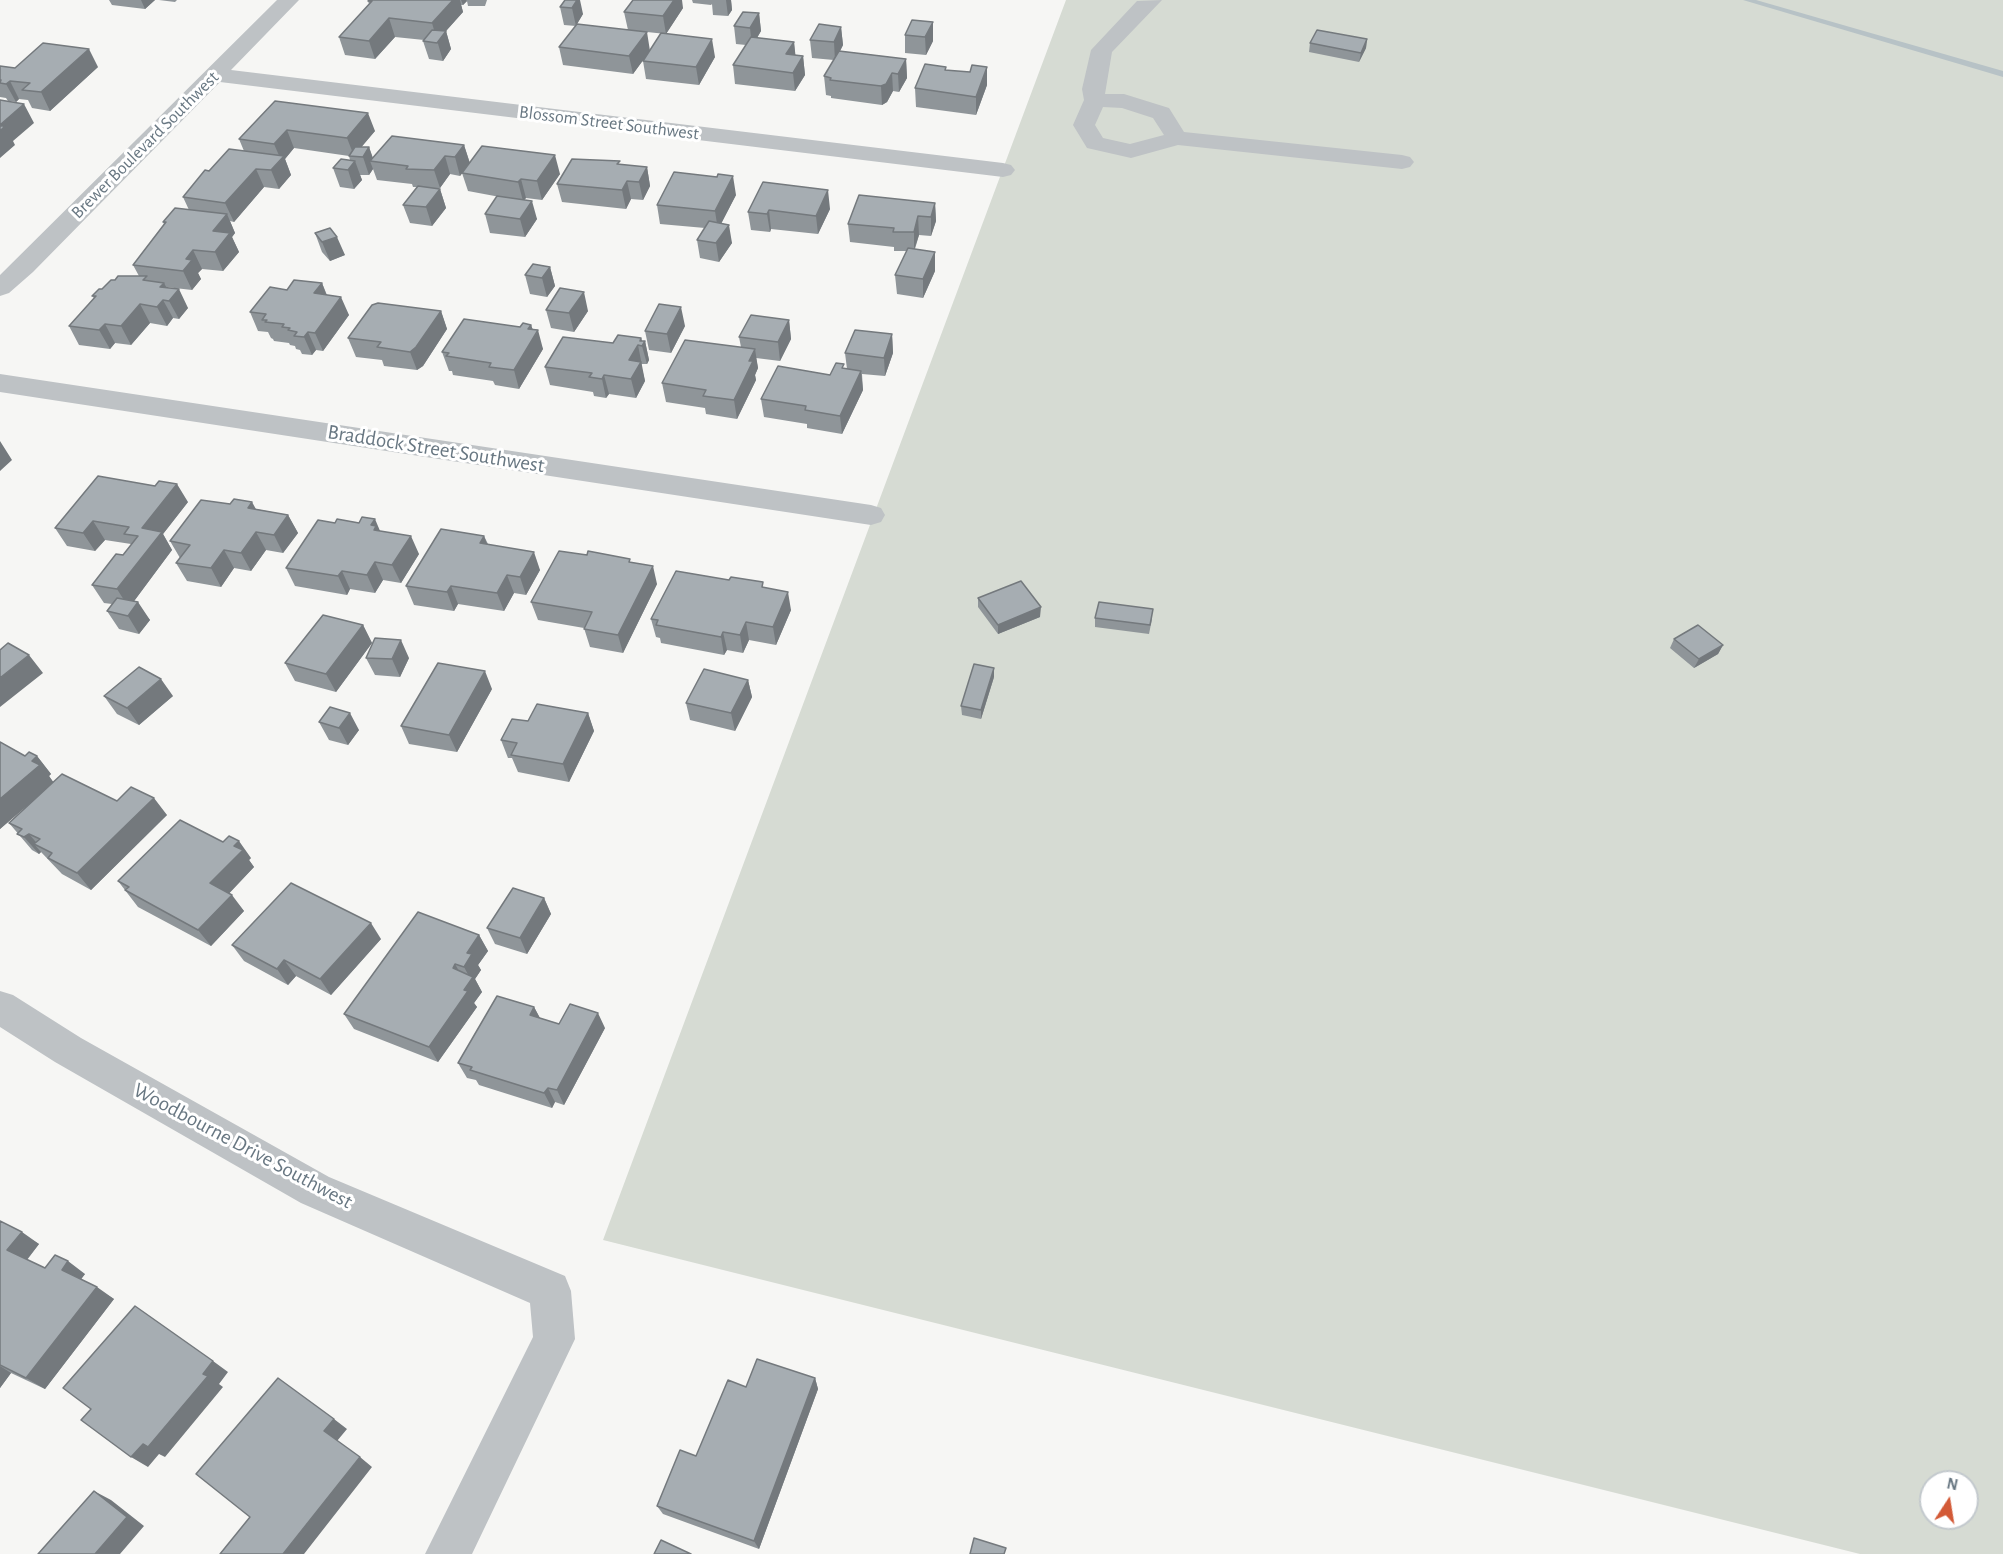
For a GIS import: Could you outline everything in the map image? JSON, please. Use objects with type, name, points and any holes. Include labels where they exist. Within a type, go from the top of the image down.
[{"type":"street","name":"Brewer Boulevard Southwest","points":[[0,288],[24,267],[289,0]]},
{"type":"street","points":[[1152,0],[1144,5],[1102,51],[1093,89],[1095,100],[1084,125],[1095,143],[1131,151],[1177,138],[1402,162]]},
{"type":"street","name":"Blossom Street Southwest","points":[[215,75],[1003,170]]},
{"type":"street","points":[[1095,100],[1124,101],[1161,113],[1177,138]]},
{"type":"street","name":"Braddock Street Southwest","points":[[0,383],[872,515]]},
{"type":"street","name":"Woodbourne Drive Southwest","points":[[0,1007],[68,1050],[315,1190],[550,1291],[554,1339],[448,1554]]},
{"type":"shaded area","points":[[1066,0],[2003,0],[2003,1554],[1860,1554],[603,1240]]},
{"type":"building","points":[[369,0],[453,0],[432,23],[389,18],[369,41],[339,37],[372,1]]},
{"type":"building","points":[[565,0],[577,0],[572,8],[560,7]]},
{"type":"building","points":[[633,0],[674,0],[663,16],[624,12]]},
{"type":"building","points":[[743,12],[759,13],[750,28],[734,26]]},
{"type":"building","points":[[912,20],[933,22],[925,37],[905,35]]},
{"type":"building","points":[[577,24],[647,32],[629,56],[559,47]]},
{"type":"building","points":[[819,24],[841,27],[834,42],[810,40]]},
{"type":"building","points":[[432,30],[446,31],[437,43],[423,41]]},
{"type":"building","points":[[1317,30],[1367,39],[1361,53],[1310,43]]},
{"type":"building","points":[[661,33],[712,39],[696,67],[643,61]]},
{"type":"building","points":[[751,37],[794,42],[786,54],[803,56],[793,73],[733,65]]},
{"type":"building","points":[[43,43],[89,49],[41,92],[22,90],[30,83],[10,81],[6,84],[0,83],[0,66],[15,68]]},
{"type":"building","points":[[839,51],[906,59],[898,74],[892,73],[886,84],[881,86],[830,80],[831,78],[824,76]]},
{"type":"building","points":[[925,64],[946,67],[945,70],[970,72],[972,65],[987,67],[976,97],[915,88]]},
{"type":"building","points":[[0,100],[24,104],[0,125]]},
{"type":"building","points":[[275,101],[368,113],[347,138],[287,130],[274,144],[239,139]]},
{"type":"building","points":[[392,136],[464,145],[455,157],[445,156],[434,170],[406,169],[408,166],[370,161]]},
{"type":"building","points":[[482,146],[555,155],[537,181],[521,179],[518,182],[462,173]]},
{"type":"building","points":[[355,147],[369,147],[363,157],[349,156]]},
{"type":"building","points":[[229,149],[284,156],[271,170],[256,169],[225,203],[183,197],[205,170],[209,171]]},
{"type":"building","points":[[341,159],[355,161],[348,170],[333,168]]},
{"type":"building","points":[[572,159],[620,161],[617,164],[647,167],[639,182],[627,181],[622,190],[557,184]]},
{"type":"building","points":[[674,172],[717,177],[718,174],[733,176],[715,211],[657,205]]},
{"type":"building","points":[[763,182],[828,190],[816,216],[769,210],[767,214],[748,212]]},
{"type":"building","points":[[418,186],[440,189],[426,207],[403,205]]},
{"type":"building","points":[[859,195],[935,203],[931,217],[918,216],[914,232],[893,232],[894,228],[848,224]]},
{"type":"building","points":[[497,196],[532,201],[520,219],[485,214]]},
{"type":"building","points":[[175,208],[227,214],[213,231],[230,233],[215,252],[193,250],[186,259],[192,260],[183,271],[133,265],[166,222],[163,222]]},
{"type":"building","points":[[709,221],[729,225],[716,243],[697,240]]},
{"type":"building","points":[[330,228],[337,237],[322,242],[315,233]]},
{"type":"building","points":[[908,248],[935,252],[923,279],[895,275]]},
{"type":"building","points":[[533,264],[550,267],[542,278],[525,275]]},
{"type":"building","points":[[118,276],[147,276],[143,280],[164,283],[160,287],[179,289],[169,301],[163,300],[157,307],[140,304],[121,326],[105,324],[99,330],[69,326],[96,296],[92,296]]},
{"type":"building","points":[[294,280],[322,283],[314,293],[341,297],[315,333],[308,332],[304,337],[294,336],[297,332],[282,327],[284,324],[265,322],[267,320],[262,320],[266,314],[250,312],[270,287],[287,290]]},
{"type":"building","points":[[560,288],[584,292],[569,313],[546,310]]},
{"type":"building","points":[[378,303],[441,311],[410,352],[377,347],[381,342],[348,338],[372,305]]},
{"type":"building","points":[[659,304],[681,307],[667,334],[645,331]]},
{"type":"building","points":[[751,315],[789,320],[778,342],[739,337]]},
{"type":"building","points":[[464,319],[520,327],[523,323],[531,325],[528,329],[538,330],[514,370],[489,367],[491,363],[446,356],[449,353],[442,352]]},
{"type":"building","points":[[855,330],[892,334],[884,358],[845,353]]},
{"type":"building","points":[[618,335],[641,338],[640,341],[645,341],[642,346],[638,345],[629,360],[641,362],[631,379],[604,375],[602,379],[589,377],[592,373],[545,367],[563,337],[613,343]]},
{"type":"building","points":[[685,340],[755,349],[749,361],[753,361],[734,400],[703,396],[706,390],[662,383]]},
{"type":"building","points":[[836,363],[844,364],[842,368],[861,371],[840,416],[805,410],[806,406],[761,399],[778,366],[830,375]]},
{"type":"building","points":[[98,476],[155,486],[159,481],[177,484],[142,528],[162,532],[117,589],[92,585],[116,554],[123,555],[138,536],[124,534],[129,527],[93,521],[83,533],[55,528]]},
{"type":"building","points":[[234,499],[252,502],[248,508],[288,515],[274,535],[256,532],[241,553],[224,550],[211,568],[176,563],[190,545],[170,541],[201,500],[230,504]]},
{"type":"building","points":[[362,517],[375,519],[371,525],[376,526],[374,530],[411,536],[392,565],[375,562],[367,575],[342,571],[338,576],[286,568],[318,520],[335,523],[337,519],[359,523]]},
{"type":"building","points":[[441,529],[484,536],[480,543],[534,552],[520,577],[507,575],[497,593],[451,586],[447,592],[406,586]]},
{"type":"building","points":[[559,551],[587,555],[588,551],[653,566],[618,635],[584,629],[592,612],[531,602]]},
{"type":"building","points":[[676,571],[729,580],[731,577],[763,582],[762,587],[788,592],[773,627],[746,622],[740,635],[723,632],[721,637],[656,625],[658,620],[651,619]]},
{"type":"building","points":[[1021,581],[1041,607],[998,625],[978,598]]},
{"type":"building","points":[[117,598],[138,602],[128,616],[107,611]]},
{"type":"building","points":[[1099,602],[1153,609],[1150,625],[1095,618]]},
{"type":"building","points":[[323,615],[363,625],[326,674],[285,663]]},
{"type":"building","points":[[1698,625],[1723,645],[1699,659],[1674,639]]},
{"type":"building","points":[[375,638],[401,640],[392,659],[366,658]]},
{"type":"building","points":[[8,643],[29,655],[0,678],[0,650]]},
{"type":"building","points":[[438,663],[485,671],[449,735],[401,726]]},
{"type":"building","points":[[974,664],[994,668],[981,710],[961,706]]},
{"type":"building","points":[[139,667],[161,679],[127,708],[104,696]]},
{"type":"building","points":[[704,669],[748,680],[731,713],[686,703]]},
{"type":"building","points":[[537,704],[588,713],[563,764],[511,755],[517,743],[501,740],[512,719],[528,721]]},
{"type":"building","points":[[330,707],[350,713],[339,728],[319,722]]},
{"type":"building","points":[[0,742],[25,756],[29,752],[37,756],[32,761],[40,765],[0,799]]},
{"type":"building","points":[[62,774],[117,801],[131,787],[154,798],[77,873],[48,858],[52,853],[34,844],[40,839],[29,834],[24,837],[17,834],[22,829],[9,823]]},
{"type":"building","points":[[180,820],[223,842],[229,836],[239,841],[234,846],[243,850],[210,883],[232,895],[198,930],[125,890],[129,887],[118,881]]},
{"type":"building","points":[[291,883],[371,923],[320,979],[284,960],[277,969],[232,945]]},
{"type":"building","points":[[513,888],[544,898],[520,938],[487,928]]},
{"type":"building","points":[[418,912],[479,935],[467,953],[472,954],[464,967],[455,964],[453,968],[473,977],[464,990],[468,991],[429,1047],[344,1014]]},
{"type":"building","points":[[497,996],[534,1007],[530,1015],[559,1024],[570,1004],[598,1013],[557,1090],[548,1088],[544,1093],[470,1070],[472,1067],[458,1063]]},
{"type":"building","points":[[0,1221],[22,1232],[7,1250],[45,1268],[55,1255],[68,1261],[62,1270],[97,1287],[26,1378],[0,1365]]},
{"type":"building","points":[[135,1306],[213,1361],[203,1374],[208,1376],[148,1447],[143,1444],[131,1457],[81,1420],[91,1409],[63,1388]]},
{"type":"building","points":[[757,1359],[815,1378],[754,1541],[657,1506],[680,1450],[696,1456],[728,1380],[746,1387]]},
{"type":"building","points":[[278,1378],[334,1419],[324,1431],[360,1457],[283,1554],[220,1554],[250,1517],[196,1474]]},
{"type":"building","points":[[94,1491],[127,1517],[95,1554],[38,1554]]},
{"type":"building","points":[[974,1538],[1006,1548],[1004,1554],[970,1554]]},
{"type":"building","points":[[661,1540],[691,1554],[654,1554]]},
{"type":"waterway","points":[[1747,0],[2003,74]]}]
